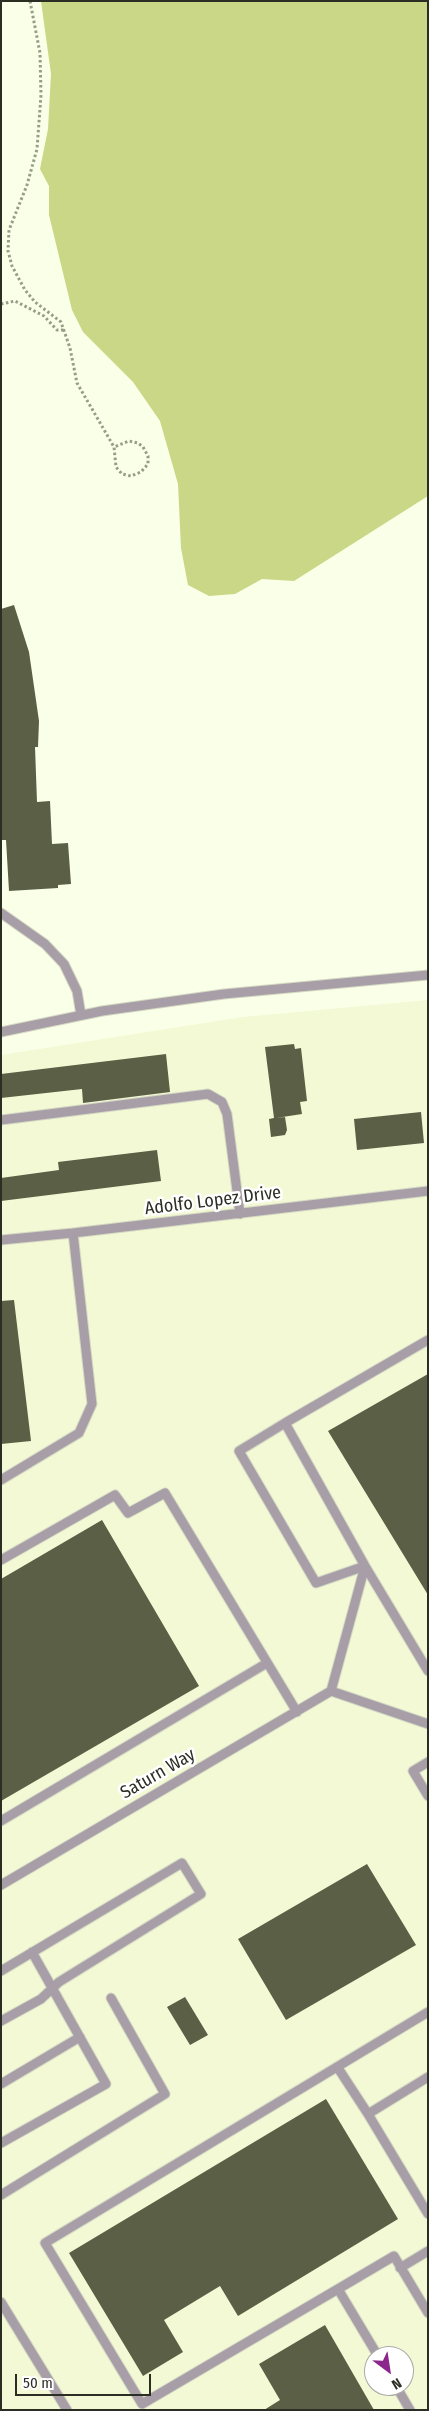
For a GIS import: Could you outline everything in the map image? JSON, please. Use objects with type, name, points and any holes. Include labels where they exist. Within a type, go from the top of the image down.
[{"type":"lane","points":[[1,913],[45,944],[64,964],[77,992],[81,1015]]},
{"type":"lane","points":[[1,1032],[81,1015],[224,994],[428,975]]},
{"type":"lane","points":[[1,1120],[208,1094],[222,1102],[229,1120],[240,1214]]},
{"type":"lane","name":"Adolfo Lopez Drive","points":[[1,1240],[73,1234],[428,1191]]},
{"type":"lane","points":[[1,1480],[80,1433],[92,1404],[73,1234]]},
{"type":"lane","points":[[365,1566],[316,1583],[239,1451],[428,1340]]},
{"type":"lane","points":[[285,1423],[365,1566],[428,1671]]},
{"type":"lane","points":[[1,1560],[115,1495],[128,1513],[165,1493],[297,1712]]},
{"type":"lane","points":[[365,1566],[331,1691],[428,1724]]},
{"type":"lane","points":[[1,1821],[267,1663]]},
{"type":"lane","name":"Saturn Way","points":[[1,1885],[331,1691]]},
{"type":"lane","points":[[428,1762],[413,1771],[428,1796]]},
{"type":"lane","points":[[1,1971],[182,1862],[201,1894],[59,1982],[41,1999],[1,2021]]},
{"type":"lane","points":[[1,2143],[106,2084],[32,1952]]},
{"type":"lane","points":[[1,2195],[165,2094],[111,1998]]},
{"type":"lane","points":[[428,2012],[46,2244],[142,2404],[394,2256],[428,2313]]},
{"type":"lane","points":[[1,2084],[80,2037]]},
{"type":"lane","points":[[338,2068],[428,2214]]},
{"type":"lane","points":[[368,2114],[428,2077]]},
{"type":"lane","points":[[400,2268],[428,2251]]},
{"type":"lane","points":[[338,2289],[372,2346]]},
{"type":"lane","points":[[1,2302],[67,2410]]},
{"type":"lane","points":[[402,2396],[410,2410]]},
{"type":"path","points":[[30,1],[40,53],[41,95],[37,149],[27,185],[9,230],[8,251],[12,266],[25,290],[35,302],[61,322],[77,383],[114,447],[116,467],[122,474],[131,476],[148,464],[148,456],[143,447],[138,443],[129,441],[114,447]]},
{"type":"path","points":[[1,304],[15,301],[44,316],[57,330],[64,330]]},
{"type":"shaded area","points":[[428,1000],[428,2410],[1,2410],[1,1055],[243,1017]]},
{"type":"green space","points":[[41,1],[428,1],[428,496],[294,581],[262,579],[235,594],[209,596],[188,585],[181,548],[178,484],[160,421],[133,382],[83,332],[72,310],[49,215],[49,186],[40,169],[48,129],[51,74]]},
{"type":"building","points":[[14,605],[29,652],[39,721],[38,747],[35,747],[37,802],[50,801],[52,844],[68,843],[71,884],[58,885],[58,888],[9,891],[6,840],[1,840],[1,609]]},
{"type":"building","points":[[294,1044],[295,1049],[301,1048],[307,1101],[300,1102],[302,1114],[276,1118],[285,1117],[287,1130],[285,1135],[271,1137],[269,1119],[274,1118],[265,1047]]},
{"type":"building","points":[[166,1054],[170,1092],[83,1103],[82,1089],[1,1098],[1,1074]]},
{"type":"building","points":[[421,1112],[424,1143],[357,1150],[354,1119]]},
{"type":"building","points":[[157,1150],[161,1181],[1,1201],[1,1178],[59,1170],[58,1162]]},
{"type":"building","points":[[14,1300],[31,1441],[1,1444],[1,1301]]},
{"type":"building","points":[[428,1374],[428,1595],[328,1431]]},
{"type":"building","points":[[102,1520],[199,1686],[1,1801],[1,1579]]},
{"type":"building","points":[[367,1864],[416,1945],[286,2020],[238,1939]]},
{"type":"building","points":[[185,1997],[208,2035],[190,2045],[167,2007]]},
{"type":"building","points":[[326,2099],[398,2219],[238,2316],[220,2286],[164,2320],[183,2352],[143,2376],[69,2253]]},
{"type":"building","points":[[325,2325],[364,2393],[364,2396],[366,2396],[374,2410],[264,2410],[280,2400],[259,2364]]}]
